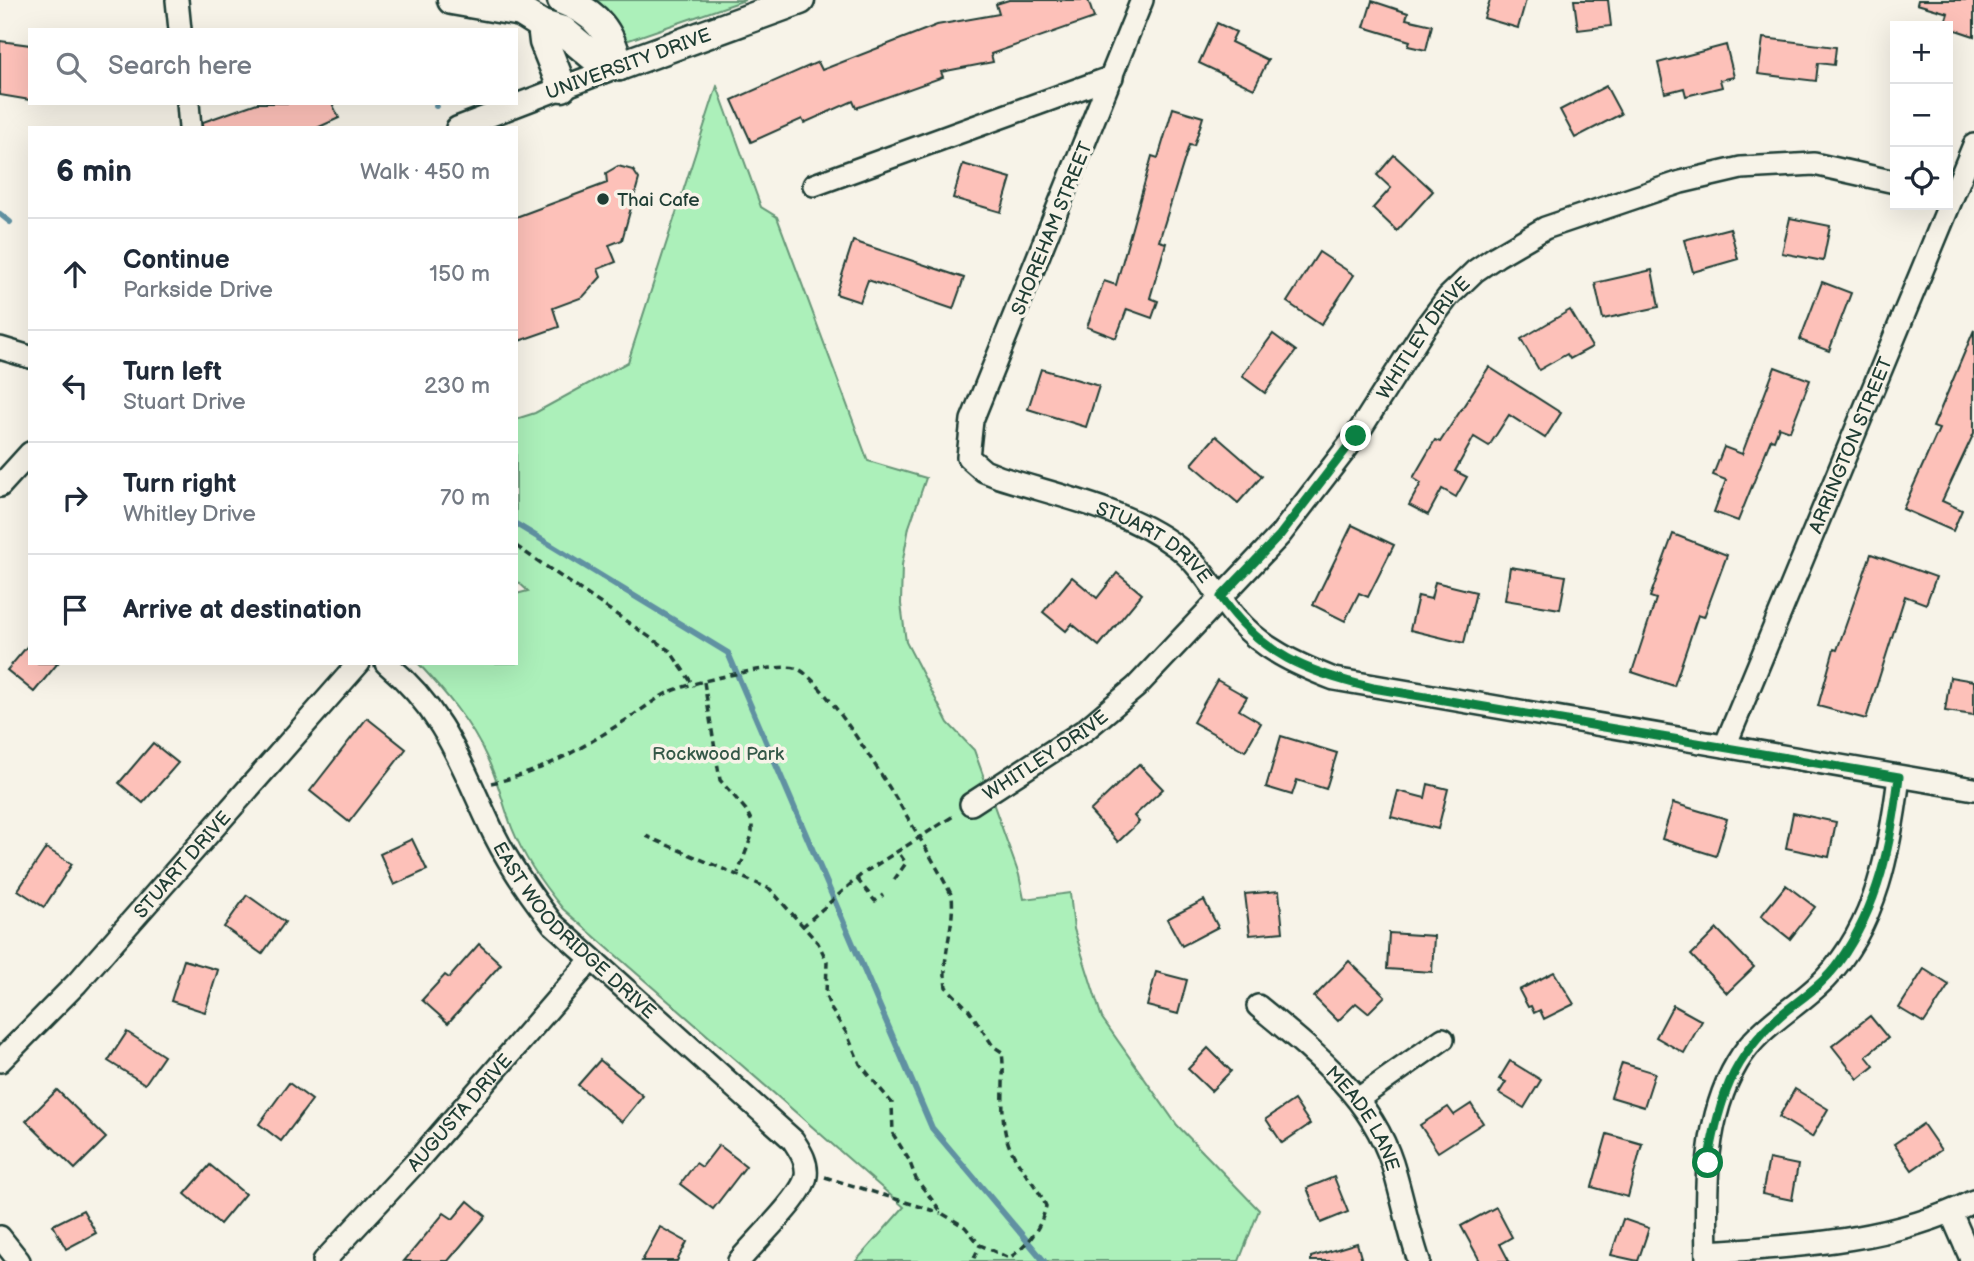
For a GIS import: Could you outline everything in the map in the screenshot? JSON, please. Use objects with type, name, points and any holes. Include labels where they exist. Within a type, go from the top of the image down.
[{"type":"main road","points":[[452,0],[512,9],[542,25],[563,31],[594,57],[619,66]]},
{"type":"main road","points":[[562,0],[598,20],[607,31],[619,66]]},
{"type":"main road","name":"UNIVERSITY DRIVE","points":[[619,66],[800,0]]},
{"type":"main road","points":[[542,25],[544,42],[562,87]]},
{"type":"street","points":[[177,0],[180,28]]},
{"type":"street","name":"SHOREHAM STREET","points":[[968,457],[972,420],[1142,0]]},
{"type":"street","name":"UNIVERSITY DRIVE","points":[[518,104],[619,66]]},
{"type":"street","points":[[814,185],[1112,77]]},
{"type":"street","points":[[188,105],[190,126]]},
{"type":"street","name":"UNIVERSITY DRIVE","points":[[462,126],[516,105]]},
{"type":"street","name":"ARRINGTON STREET","points":[[1953,192],[1974,145]]},
{"type":"street","name":"WHITLEY DRIVE","points":[[971,804],[1085,730],[1136,687],[1280,535],[1356,436],[1424,329],[1448,297],[1475,271],[1519,241],[1545,228],[1681,182],[1741,168],[1814,164],[1890,182]]},
{"type":"street","name":"ARRINGTON STREET","points":[[1725,746],[1945,210]]},
{"type":"street","points":[[0,348],[28,356]]},
{"type":"street","points":[[0,486],[28,455]]},
{"type":"street","name":"STUART DRIVE","points":[[968,457],[991,474],[1155,531],[1198,567],[1246,629],[1276,654],[1334,679],[1974,789]]},
{"type":"street","name":"STUART DRIVE","points":[[0,1060],[77,983],[357,665]]},
{"type":"street","name":"EAST WOODRIDGE DRIVE","points":[[388,665],[421,695],[439,719],[474,786],[495,835],[526,889],[553,924],[793,1140],[805,1165]]},
{"type":"street","points":[[1899,777],[1888,852],[1873,902],[1857,935],[1825,980],[1758,1035],[1737,1062],[1724,1092],[1708,1163],[1707,1257],[1889,1232],[1951,1213],[1974,1202]]},
{"type":"street","name":"AUGUSTA DRIVE","points":[[324,1261],[417,1161],[591,960]]},
{"type":"street","name":"MEADE LANE","points":[[1258,1006],[1326,1065],[1358,1098],[1392,1163],[1419,1261]]},
{"type":"street","points":[[1358,1098],[1443,1039]]},
{"type":"street","points":[[739,1261],[797,1195],[806,1177],[805,1165]]},
{"type":"street","points":[[1951,1213],[1972,1261]]},
{"type":"street","points":[[0,1237],[19,1261]]},
{"type":"path","points":[[518,547],[670,651],[694,686]]},
{"type":"path","points":[[474,786],[536,772],[580,750],[670,692],[746,671],[797,668],[828,699],[874,762],[952,896],[954,912],[944,960],[946,987],[969,1010],[975,1023],[993,1046],[1002,1052],[1006,1081],[1003,1103],[1010,1148],[1046,1206],[1038,1230],[1009,1258],[980,1245],[965,1227],[943,1214],[832,1181],[805,1165]]},
{"type":"path","points":[[704,682],[720,780],[746,810],[752,822],[752,835],[738,873]]},
{"type":"path","points":[[803,927],[857,879],[971,804]]},
{"type":"path","points":[[646,836],[738,873],[770,889],[825,954],[826,996],[831,1009],[846,1032],[860,1064],[892,1103],[893,1134],[909,1160],[916,1180],[943,1214]]},
{"type":"path","points":[[894,880],[906,863],[898,852]]},
{"type":"path","points":[[857,879],[875,901],[883,895]]},
{"type":"path","points":[[974,1258],[980,1245]]},
{"type":"green space","points":[[593,0],[745,0],[629,40],[624,39]]},
{"type":"green space","name":"Rockwood Park","points":[[717,86],[761,207],[777,217],[868,461],[926,478],[909,527],[902,565],[901,604],[906,642],[948,723],[974,750],[1019,875],[1024,899],[1070,893],[1074,929],[1102,1018],[1177,1125],[1259,1210],[1239,1261],[856,1261],[904,1207],[563,909],[541,881],[512,828],[481,745],[447,696],[420,665],[518,665],[518,594],[528,591],[518,582],[518,418],[535,413],[628,362]]},
{"type":"building","points":[[1009,0],[1088,0],[1094,18],[991,54],[993,62],[941,72],[943,77],[856,108],[853,101],[804,123],[802,119],[751,142],[732,100],[818,62],[822,70],[937,25],[999,14],[996,4]]},
{"type":"building","points":[[1490,0],[1526,0],[1518,28],[1484,18]]},
{"type":"building","points":[[1574,0],[1608,0],[1611,26],[1578,30]]},
{"type":"building","points":[[1918,0],[1974,0],[1974,36],[1953,29],[1953,21],[1946,21],[1948,13],[1917,4]]},
{"type":"building","points":[[1372,1],[1408,13],[1406,19],[1432,25],[1426,50],[1408,46],[1410,41],[1364,27]]},
{"type":"building","points":[[1217,23],[1236,32],[1231,42],[1268,60],[1254,89],[1199,63]]},
{"type":"building","points":[[1763,38],[1836,47],[1834,65],[1818,63],[1816,81],[1758,74]]},
{"type":"building","points":[[0,41],[28,45],[28,100],[0,95]]},
{"type":"building","points":[[1726,45],[1734,77],[1720,80],[1722,87],[1686,96],[1684,88],[1665,93],[1658,63]]},
{"type":"building","points":[[1606,86],[1621,114],[1575,138],[1560,110]]},
{"type":"building","points":[[251,105],[333,105],[339,118],[321,126],[203,126],[203,122]]},
{"type":"building","points":[[1173,108],[1203,117],[1194,146],[1189,145],[1159,241],[1166,243],[1150,298],[1158,301],[1152,318],[1127,309],[1116,338],[1087,327],[1104,281],[1116,285],[1152,156],[1158,158]]},
{"type":"building","points":[[1394,155],[1433,191],[1397,231],[1373,208],[1391,188],[1377,175]]},
{"type":"building","points":[[963,164],[1011,178],[1001,212],[953,198]]},
{"type":"building","points":[[618,166],[633,170],[639,179],[622,240],[609,245],[616,262],[598,269],[601,277],[583,297],[553,308],[559,327],[518,341],[518,216],[607,183],[606,173]]},
{"type":"building","points":[[1790,218],[1830,226],[1823,261],[1782,253]]},
{"type":"building","points":[[1730,228],[1738,259],[1693,272],[1684,240]]},
{"type":"building","points":[[853,241],[964,278],[953,309],[868,280],[860,302],[836,294]]},
{"type":"building","points":[[1319,252],[1354,275],[1321,325],[1287,302]]},
{"type":"building","points":[[1652,270],[1659,307],[1603,319],[1595,283]]},
{"type":"building","points":[[1822,282],[1851,293],[1829,351],[1800,340]]},
{"type":"building","points":[[1570,310],[1592,347],[1570,359],[1567,354],[1539,370],[1521,339]]},
{"type":"building","points":[[1974,330],[1974,433],[1942,501],[1962,510],[1953,531],[1903,509],[1939,429],[1933,427]]},
{"type":"building","points":[[1273,334],[1296,351],[1265,393],[1242,376]]},
{"type":"building","points":[[1489,367],[1561,413],[1545,438],[1509,415],[1489,446],[1474,437],[1455,471],[1467,477],[1456,497],[1442,489],[1428,515],[1409,505],[1421,483],[1413,478],[1435,440],[1440,442]]},
{"type":"building","points":[[1775,367],[1810,380],[1790,431],[1779,427],[1774,440],[1771,439],[1738,521],[1714,512],[1726,480],[1713,475],[1724,447],[1742,454]]},
{"type":"building","points":[[1041,369],[1099,386],[1086,427],[1028,409]]},
{"type":"building","points":[[1216,436],[1262,476],[1238,503],[1192,464]]},
{"type":"building","points":[[1352,525],[1394,545],[1368,597],[1359,593],[1345,621],[1313,605]]},
{"type":"building","points":[[1673,534],[1727,555],[1704,617],[1698,615],[1674,686],[1632,672],[1656,599],[1650,597]]},
{"type":"building","points":[[1871,554],[1936,577],[1926,604],[1905,596],[1866,719],[1818,706],[1834,649],[1837,650]]},
{"type":"building","points":[[1510,567],[1566,576],[1560,609],[1505,600]]},
{"type":"building","points":[[1117,573],[1142,594],[1099,646],[1072,624],[1066,631],[1043,612],[1072,577],[1097,598]]},
{"type":"building","points":[[1435,582],[1476,592],[1464,643],[1410,630],[1418,596],[1431,599]]},
{"type":"building","points":[[28,645],[28,665],[56,665],[34,692],[7,670]]},
{"type":"building","points":[[1950,677],[1974,681],[1974,715],[1945,711]]},
{"type":"building","points":[[1217,680],[1247,697],[1239,710],[1261,723],[1245,751],[1193,722]]},
{"type":"building","points":[[367,718],[406,749],[349,822],[310,791]]},
{"type":"building","points":[[1281,736],[1337,753],[1326,789],[1297,780],[1292,795],[1266,787]]},
{"type":"building","points":[[153,743],[178,763],[143,803],[119,783]]},
{"type":"building","points":[[1139,764],[1163,789],[1134,816],[1139,822],[1118,842],[1090,811]]},
{"type":"building","points":[[1428,784],[1448,789],[1438,829],[1391,817],[1398,791],[1425,798]]},
{"type":"building","points":[[1673,803],[1727,819],[1716,856],[1662,839]]},
{"type":"building","points":[[1793,813],[1836,822],[1829,857],[1786,848]]},
{"type":"building","points":[[412,839],[427,870],[394,885],[380,854]]},
{"type":"building","points":[[46,848],[72,864],[44,907],[18,890]]},
{"type":"building","points":[[1786,885],[1815,907],[1790,939],[1761,916]]},
{"type":"building","points":[[1279,891],[1283,932],[1250,935],[1245,894]]},
{"type":"building","points":[[247,895],[285,922],[262,954],[224,927]]},
{"type":"building","points":[[1204,900],[1218,927],[1182,946],[1167,919]]},
{"type":"building","points":[[1717,929],[1754,967],[1727,993],[1691,955]]},
{"type":"building","points":[[1389,933],[1434,936],[1432,972],[1387,969]]},
{"type":"building","points":[[479,944],[501,964],[448,1023],[422,1000],[445,975],[449,978]]},
{"type":"building","points":[[184,960],[218,970],[205,1012],[171,1001]]},
{"type":"building","points":[[1349,961],[1385,996],[1368,1013],[1356,1003],[1338,1021],[1314,997]]},
{"type":"building","points":[[1924,969],[1949,985],[1924,1023],[1899,1008]]},
{"type":"building","points":[[1156,972],[1187,980],[1178,1014],[1147,1006]]},
{"type":"building","points":[[1554,972],[1574,1004],[1544,1019],[1540,1010],[1534,1013],[1531,1006],[1528,1007],[1519,990]]},
{"type":"building","points":[[1673,1005],[1702,1021],[1684,1053],[1656,1037]]},
{"type":"building","points":[[1870,1016],[1888,1038],[1866,1056],[1874,1066],[1858,1079],[1832,1046]]},
{"type":"building","points":[[127,1032],[164,1056],[145,1084],[108,1061]]},
{"type":"building","points":[[1208,1048],[1231,1071],[1211,1091],[1188,1069]]},
{"type":"building","points":[[600,1060],[643,1096],[622,1122],[578,1085]]},
{"type":"building","points":[[1510,1061],[1541,1080],[1524,1108],[1499,1093],[1506,1082],[1499,1079]]},
{"type":"building","points":[[1622,1063],[1655,1073],[1644,1107],[1611,1097]]},
{"type":"building","points":[[289,1083],[312,1100],[281,1141],[259,1124]]},
{"type":"building","points":[[1795,1089],[1828,1109],[1812,1137],[1779,1117]]},
{"type":"building","points":[[57,1090],[106,1138],[75,1169],[26,1121]]},
{"type":"building","points":[[1294,1100],[1310,1124],[1282,1143],[1266,1119]]},
{"type":"building","points":[[1471,1104],[1483,1123],[1438,1152],[1420,1125],[1448,1107],[1454,1115]]},
{"type":"building","points":[[1923,1124],[1941,1150],[1912,1170],[1894,1144]]},
{"type":"building","points":[[1607,1134],[1642,1144],[1628,1197],[1592,1187]]},
{"type":"building","points":[[719,1145],[746,1166],[713,1209],[680,1184],[696,1163],[702,1167]]},
{"type":"building","points":[[1769,1159],[1798,1165],[1792,1200],[1762,1194]]},
{"type":"building","points":[[210,1165],[245,1194],[220,1224],[185,1194]]},
{"type":"building","points":[[1334,1177],[1348,1212],[1321,1223],[1307,1188]]},
{"type":"building","points":[[468,1201],[486,1216],[448,1261],[404,1261],[444,1213],[453,1219]]},
{"type":"building","points":[[1496,1207],[1512,1237],[1500,1244],[1509,1261],[1480,1261],[1461,1226]]},
{"type":"building","points":[[83,1210],[96,1233],[66,1249],[53,1225]]},
{"type":"building","points":[[1623,1219],[1649,1228],[1638,1261],[1611,1255]]},
{"type":"building","points":[[660,1227],[687,1242],[677,1261],[642,1261]]},
{"type":"building","points":[[1357,1243],[1362,1261],[1311,1261],[1311,1257]]},
{"type":"waterway","points":[[0,214],[10,222]]},
{"type":"waterway","points":[[518,525],[728,653],[932,1128],[1044,1261]]},
{"type":"place","name":"Thai Cafe","points":[[603,199]]},
{"type":"route","points":[[1356,436],[1280,535],[1221,597],[1246,629],[1276,654],[1334,679],[1373,688],[1899,777],[1888,852],[1873,902],[1857,935],[1825,980],[1758,1035],[1737,1062],[1715,1122],[1708,1163]]}]
